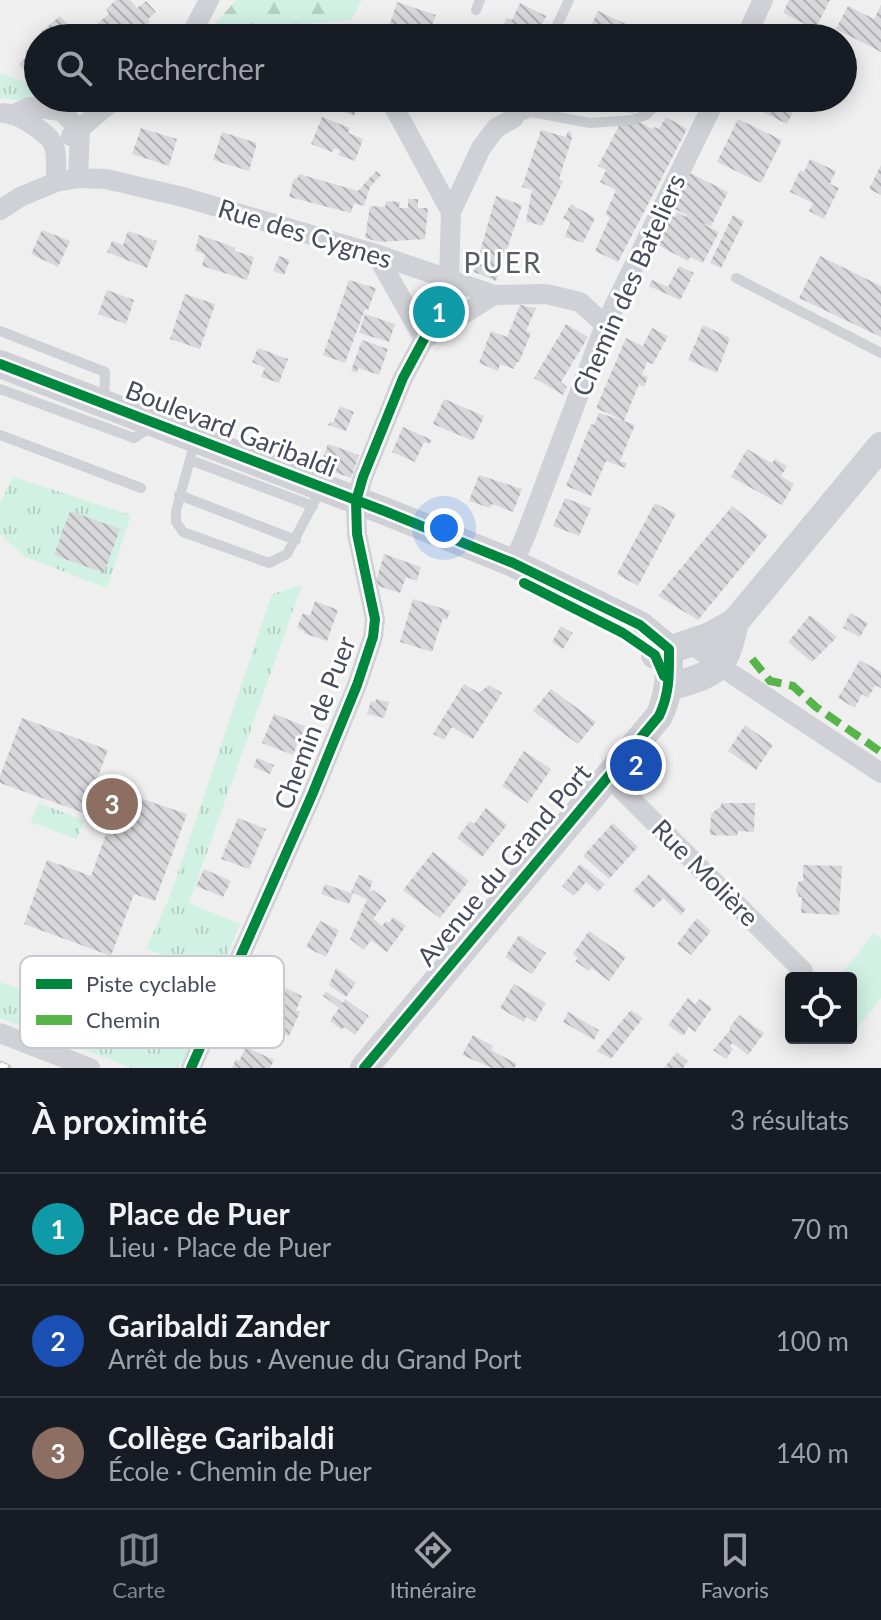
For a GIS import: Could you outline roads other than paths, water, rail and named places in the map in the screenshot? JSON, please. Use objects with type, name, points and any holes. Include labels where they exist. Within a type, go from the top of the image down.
[{"type":"main road","name":"Boulevard Garibaldi","points":[[1,373],[104,404],[156,424],[193,450],[318,497],[356,501],[513,563],[640,625],[671,649]]},
{"type":"main road","points":[[484,552],[507,573],[552,598],[623,633],[671,649],[710,636],[735,622],[881,446]]},
{"type":"main road","points":[[671,649],[669,687],[704,677],[720,666],[731,643],[735,622]]},
{"type":"main road","name":"Avenue du Grand Port","points":[[364,1068],[659,716],[669,687]]},
{"type":"street","points":[[197,24],[209,0]]},
{"type":"street","points":[[752,24],[763,0]]},
{"type":"street","points":[[62,112],[80,130],[78,178]]},
{"type":"street","points":[[54,147],[100,112]]},
{"type":"street","points":[[397,112],[451,212]]},
{"type":"street","name":"Chemin des Bateliers","points":[[513,563],[605,325],[709,112]]},
{"type":"street","points":[[7,113],[50,137],[54,147],[56,182]]},
{"type":"street","points":[[449,280],[451,212],[481,148],[496,128],[514,118]]},
{"type":"street","name":"Rue des Cygnes","points":[[0,210],[20,197],[56,182],[78,178],[106,179],[183,197],[376,254],[494,295],[546,294],[580,302],[617,300]]},
{"type":"street","points":[[376,254],[424,339],[494,295]]},
{"type":"street","points":[[580,302],[605,325]]},
{"type":"street","name":"Chemin de Puer","points":[[241,956],[312,795],[373,637],[375,619],[357,534],[356,501],[403,378],[424,339]]},
{"type":"street","points":[[671,649],[720,666],[881,773]]},
{"type":"street","name":"Rue Molière","points":[[607,775],[803,971]]},
{"type":"street","points":[[0,1033],[20,1041]]},
{"type":"street","points":[[39,1048],[90,1068]]},
{"type":"street","name":"Chemin de Puer","points":[[191,1068],[200,1048]]},
{"type":"lane","points":[[558,24],[569,0]]},
{"type":"lane","points":[[514,118],[517,112]]},
{"type":"lane","points":[[514,118],[532,112],[590,123],[632,120],[649,112]]},
{"type":"lane","points":[[736,278],[881,353]]},
{"type":"lane","points":[[0,331],[105,372],[104,404]]},
{"type":"lane","points":[[1,373],[134,438],[156,424]]},
{"type":"lane","points":[[0,435],[141,488]]},
{"type":"lane","points":[[193,450],[179,495],[176,522],[183,532],[212,543],[269,563],[287,554],[318,497]]},
{"type":"lane","points":[[179,495],[296,540]]},
{"type":"railway","points":[[0,1065],[7,1068]]},
{"type":"place","name":"Place de Puer","points":[[439,312]]},
{"type":"place","name":"Garibaldi Zander","points":[[636,765]]},
{"type":"place","name":"Collège Garibaldi","points":[[112,804]]},
{"type":"district","name":"PUER","points":[[503,263]]}]
